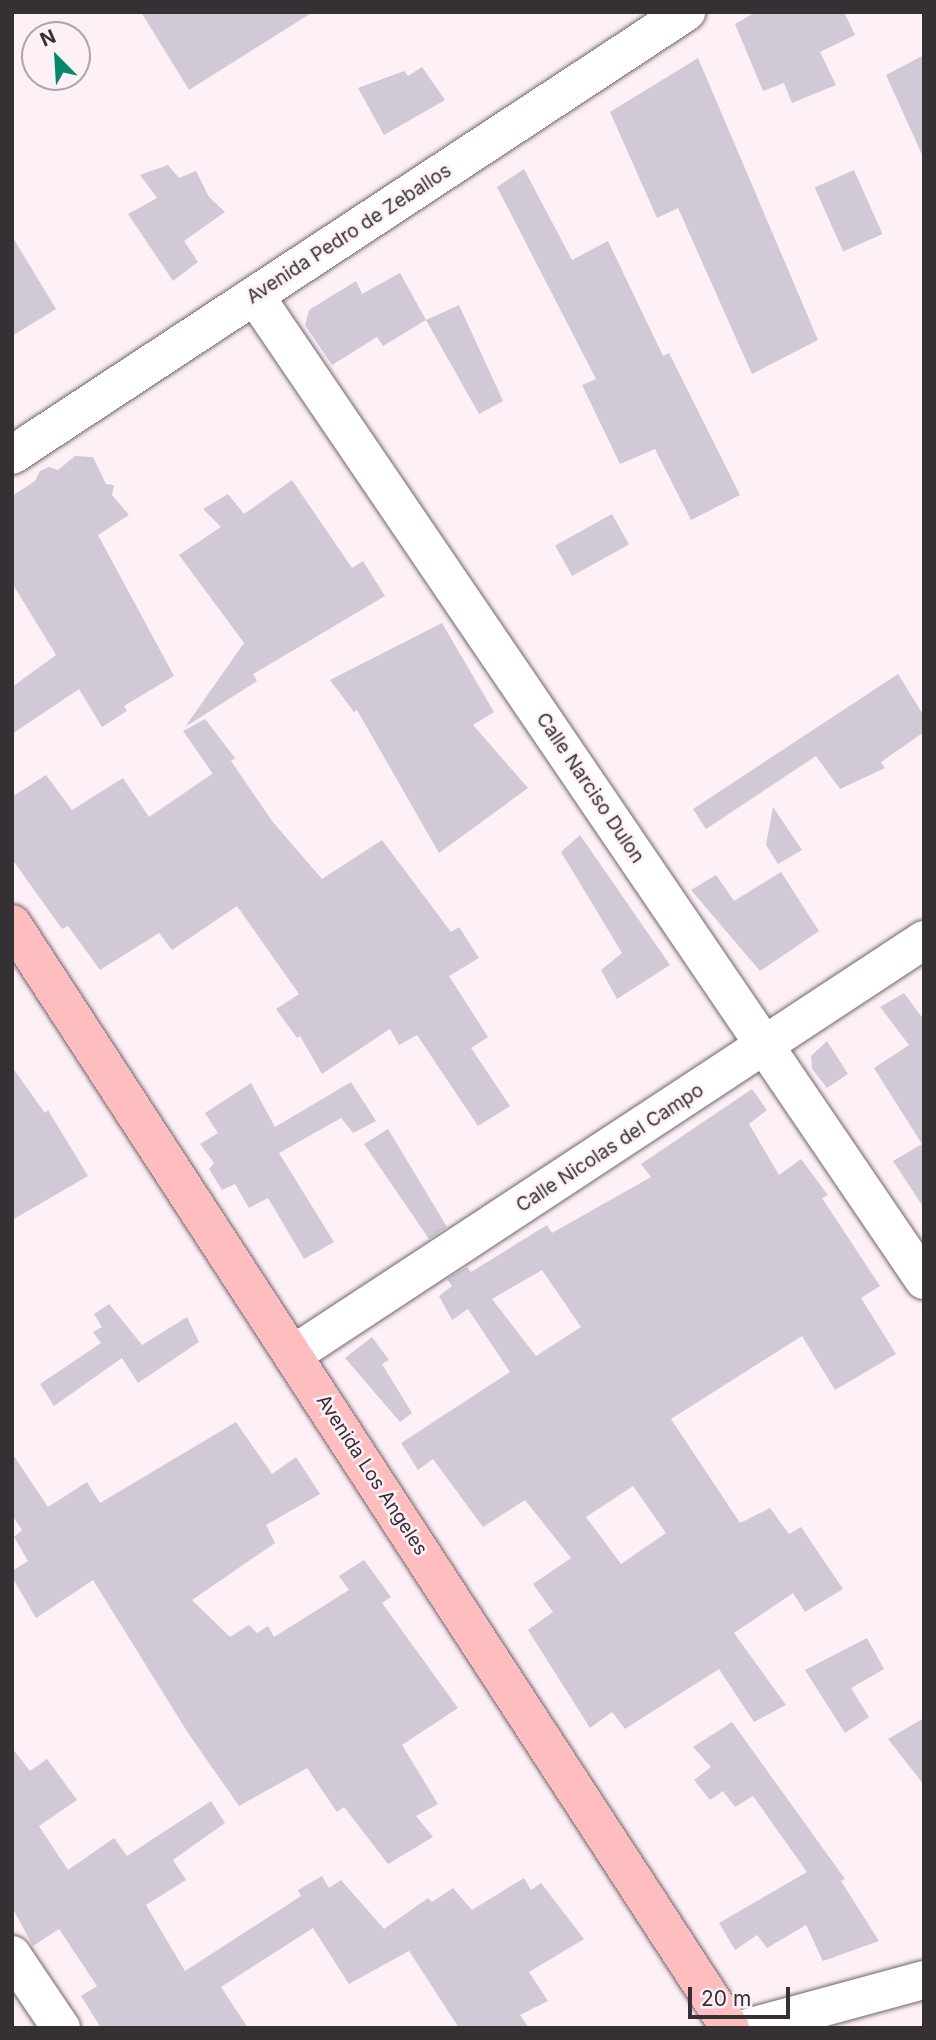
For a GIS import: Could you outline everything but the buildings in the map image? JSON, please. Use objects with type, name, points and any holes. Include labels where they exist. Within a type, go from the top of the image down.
[{"type":"main road","name":"Avenida Los Angeles","points":[[12,923],[730,2028]]},
{"type":"street","name":"Avenida Pedro de Zeballos","points":[[12,455],[686,12]]},
{"type":"street","name":"Calle Narciso Dulon","points":[[254,296],[767,1045],[924,1280]]},
{"type":"street","name":"Calle Nicolas del Campo","points":[[294,1354],[924,940]]},
{"type":"street","points":[[12,1955],[61,2028]]},
{"type":"street","points":[[747,2028],[924,1980]]}]
